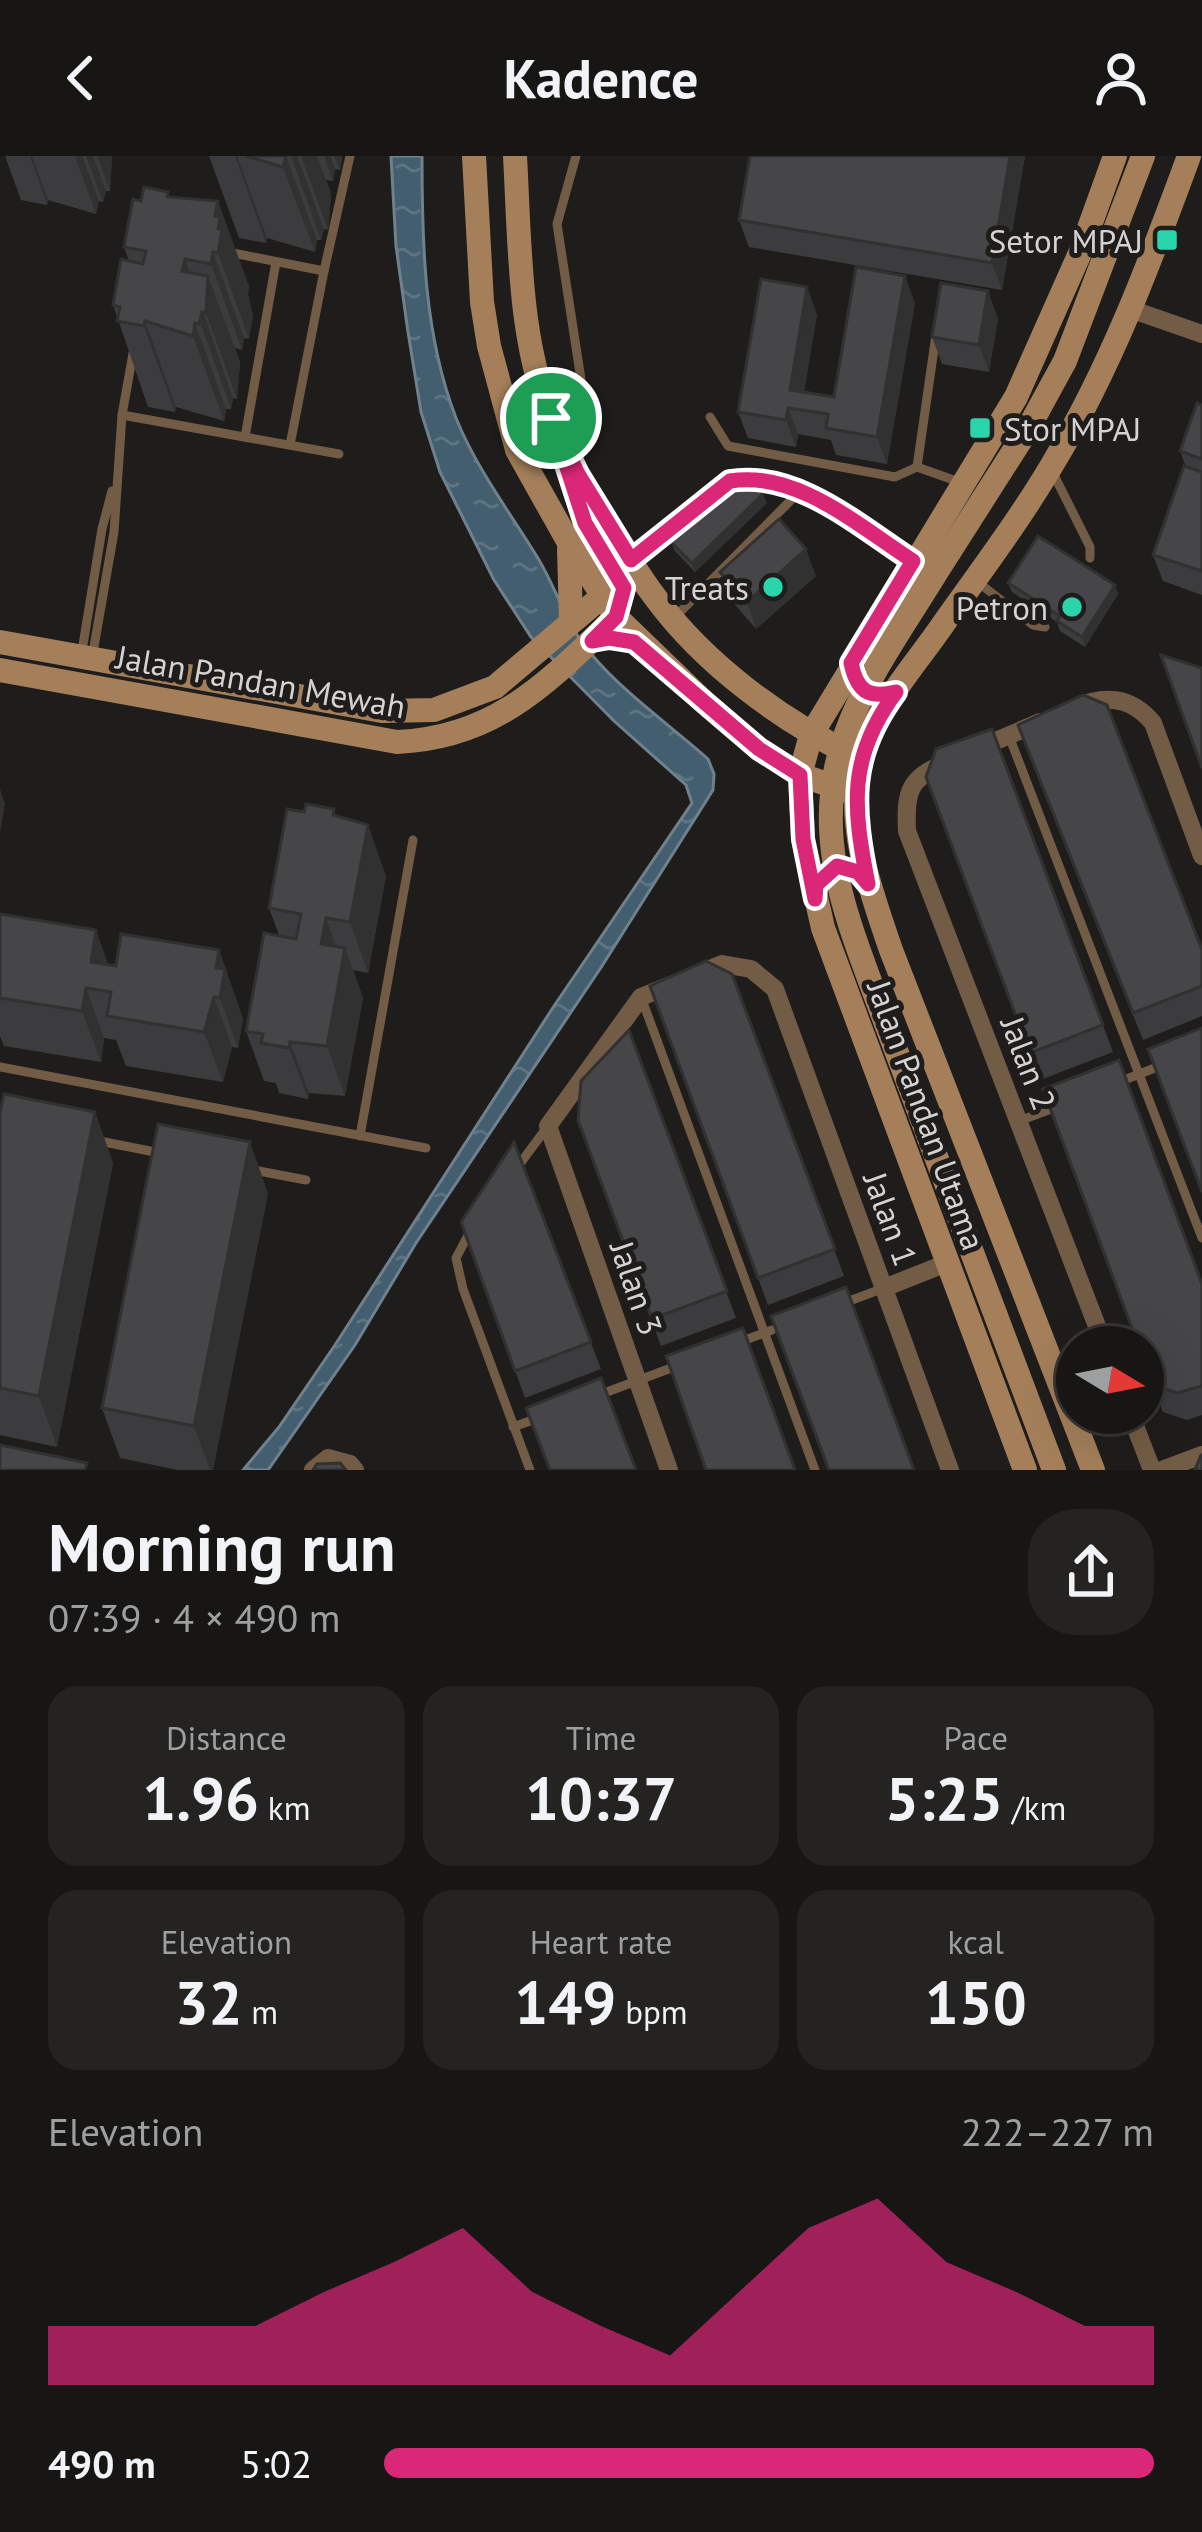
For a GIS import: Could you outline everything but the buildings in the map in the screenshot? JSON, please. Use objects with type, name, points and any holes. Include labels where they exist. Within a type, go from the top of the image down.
[{"type":"main road","points":[[474,156],[482,302],[517,450],[568,541],[613,592],[654,596]]},
{"type":"main road","points":[[515,156],[525,307],[555,426],[585,523],[613,592],[616,617],[759,749],[800,775],[855,793]]},
{"type":"main road","name":"Jalan Pandan Utama","points":[[1025,1470],[815,899],[803,839],[800,775],[811,735],[851,663],[1016,397],[1042,346],[1114,156]]},
{"type":"main road","points":[[1054,1470],[840,901],[830,833],[833,780],[845,735],[868,686],[1065,361],[1144,156]]},
{"type":"main road","name":"Jalan Pandan Utama","points":[[1093,1470],[868,884],[855,793],[861,759],[881,712],[1051,468],[1133,310],[1190,156]]},
{"type":"main road","points":[[555,426],[578,474],[673,620],[714,661],[811,735],[861,759]]},
{"type":"main road","points":[[568,541],[571,620]]},
{"type":"main road","name":"Jalan Pandan Mewah","points":[[0,642],[382,711],[434,710],[495,687],[571,620],[613,592]]},
{"type":"main road","name":"Jalan Pandan Mewah","points":[[0,670],[397,742],[426,740],[478,728],[557,672],[616,617]]},
{"type":"main road","points":[[590,642],[627,640],[651,654]]},
{"type":"main road","points":[[851,663],[861,690],[871,695],[896,692]]},
{"type":"main road","points":[[815,899],[816,885],[837,866],[858,872],[868,884]]},
{"type":"street","points":[[1133,310],[1202,334]]},
{"type":"street","points":[[1009,736],[1089,700],[1125,701],[1142,710],[1153,723],[1202,856]]},
{"type":"street","name":"Jalan 2","points":[[1009,736],[920,774],[905,800],[907,831],[1097,1326]]},
{"type":"street","name":"Jalan 1","points":[[640,997],[722,964],[751,969],[775,989],[950,1470]]},
{"type":"street","points":[[548,1126],[640,997]]},
{"type":"street","name":"Jalan 3","points":[[548,1126],[668,1470]]},
{"type":"street","points":[[884,1288],[947,1263]]},
{"type":"street","points":[[1138,1434],[1152,1470]]},
{"type":"street","points":[[1162,1470],[1202,1455]]},
{"type":"street","points":[[320,1464],[350,1464],[355,1470]]},
{"type":"lane","points":[[290,445],[350,156]]},
{"type":"lane","points":[[555,426],[583,414],[556,224],[577,156]]},
{"type":"lane","points":[[214,249],[324,271]]},
{"type":"lane","points":[[245,437],[275,262]]},
{"type":"lane","points":[[917,467],[940,313]]},
{"type":"lane","points":[[86,658],[102,529],[116,476],[137,328]]},
{"type":"lane","points":[[122,415],[339,454]]},
{"type":"lane","points":[[710,417],[728,446],[895,477],[917,467],[962,483]]},
{"type":"lane","points":[[1051,468],[1090,547],[1090,558]]},
{"type":"lane","points":[[631,560],[730,481],[747,478],[801,490],[913,561]]},
{"type":"lane","points":[[673,620],[801,490]]},
{"type":"lane","points":[[974,579],[1033,625],[1045,627]]},
{"type":"lane","points":[[1009,736],[1202,1238]]},
{"type":"lane","points":[[360,1136],[413,840]]},
{"type":"lane","points":[[640,997],[815,1470]]},
{"type":"lane","points":[[1099,1090],[1181,1058]]},
{"type":"lane","points":[[0,1067],[426,1148]]},
{"type":"lane","points":[[1019,1121],[1079,1098]]},
{"type":"lane","points":[[508,1180],[548,1126]]},
{"type":"lane","points":[[91,1139],[180,1156]]},
{"type":"lane","points":[[243,1168],[306,1180]]},
{"type":"lane","points":[[481,1216],[456,1258],[530,1470]]},
{"type":"lane","points":[[825,1310],[884,1288]]},
{"type":"lane","points":[[723,1348],[786,1325]]},
{"type":"lane","points":[[575,1404],[702,1357]]},
{"type":"lane","points":[[513,1427],[554,1412]]},
{"type":"water","points":[[391,156],[422,156],[431,322],[445,387],[464,437],[539,560],[583,644],[619,683],[708,759],[713,790],[602,966],[416,1243],[355,1345],[268,1470],[243,1470],[335,1345],[692,803],[686,785],[531,637],[494,580],[440,472],[421,412],[408,332],[396,246]]},
{"type":"place","name":"Setor MPAJ","points":[[1167,240]]},
{"type":"place","name":"Stor MPAJ","points":[[980,428]]},
{"type":"place","name":"Treats","points":[[773,587]]},
{"type":"place","name":"Petron","points":[[1072,607]]},
{"type":"route","points":[[551,418],[578,474],[631,560],[730,481],[747,478],[801,490],[913,561],[851,663],[861,690],[871,695],[896,692],[869,737],[855,793],[868,884],[858,872],[837,866],[816,885],[815,899],[803,839],[800,775],[759,749],[634,642],[592,641],[616,617],[624,588],[585,523],[551,418]]}]
